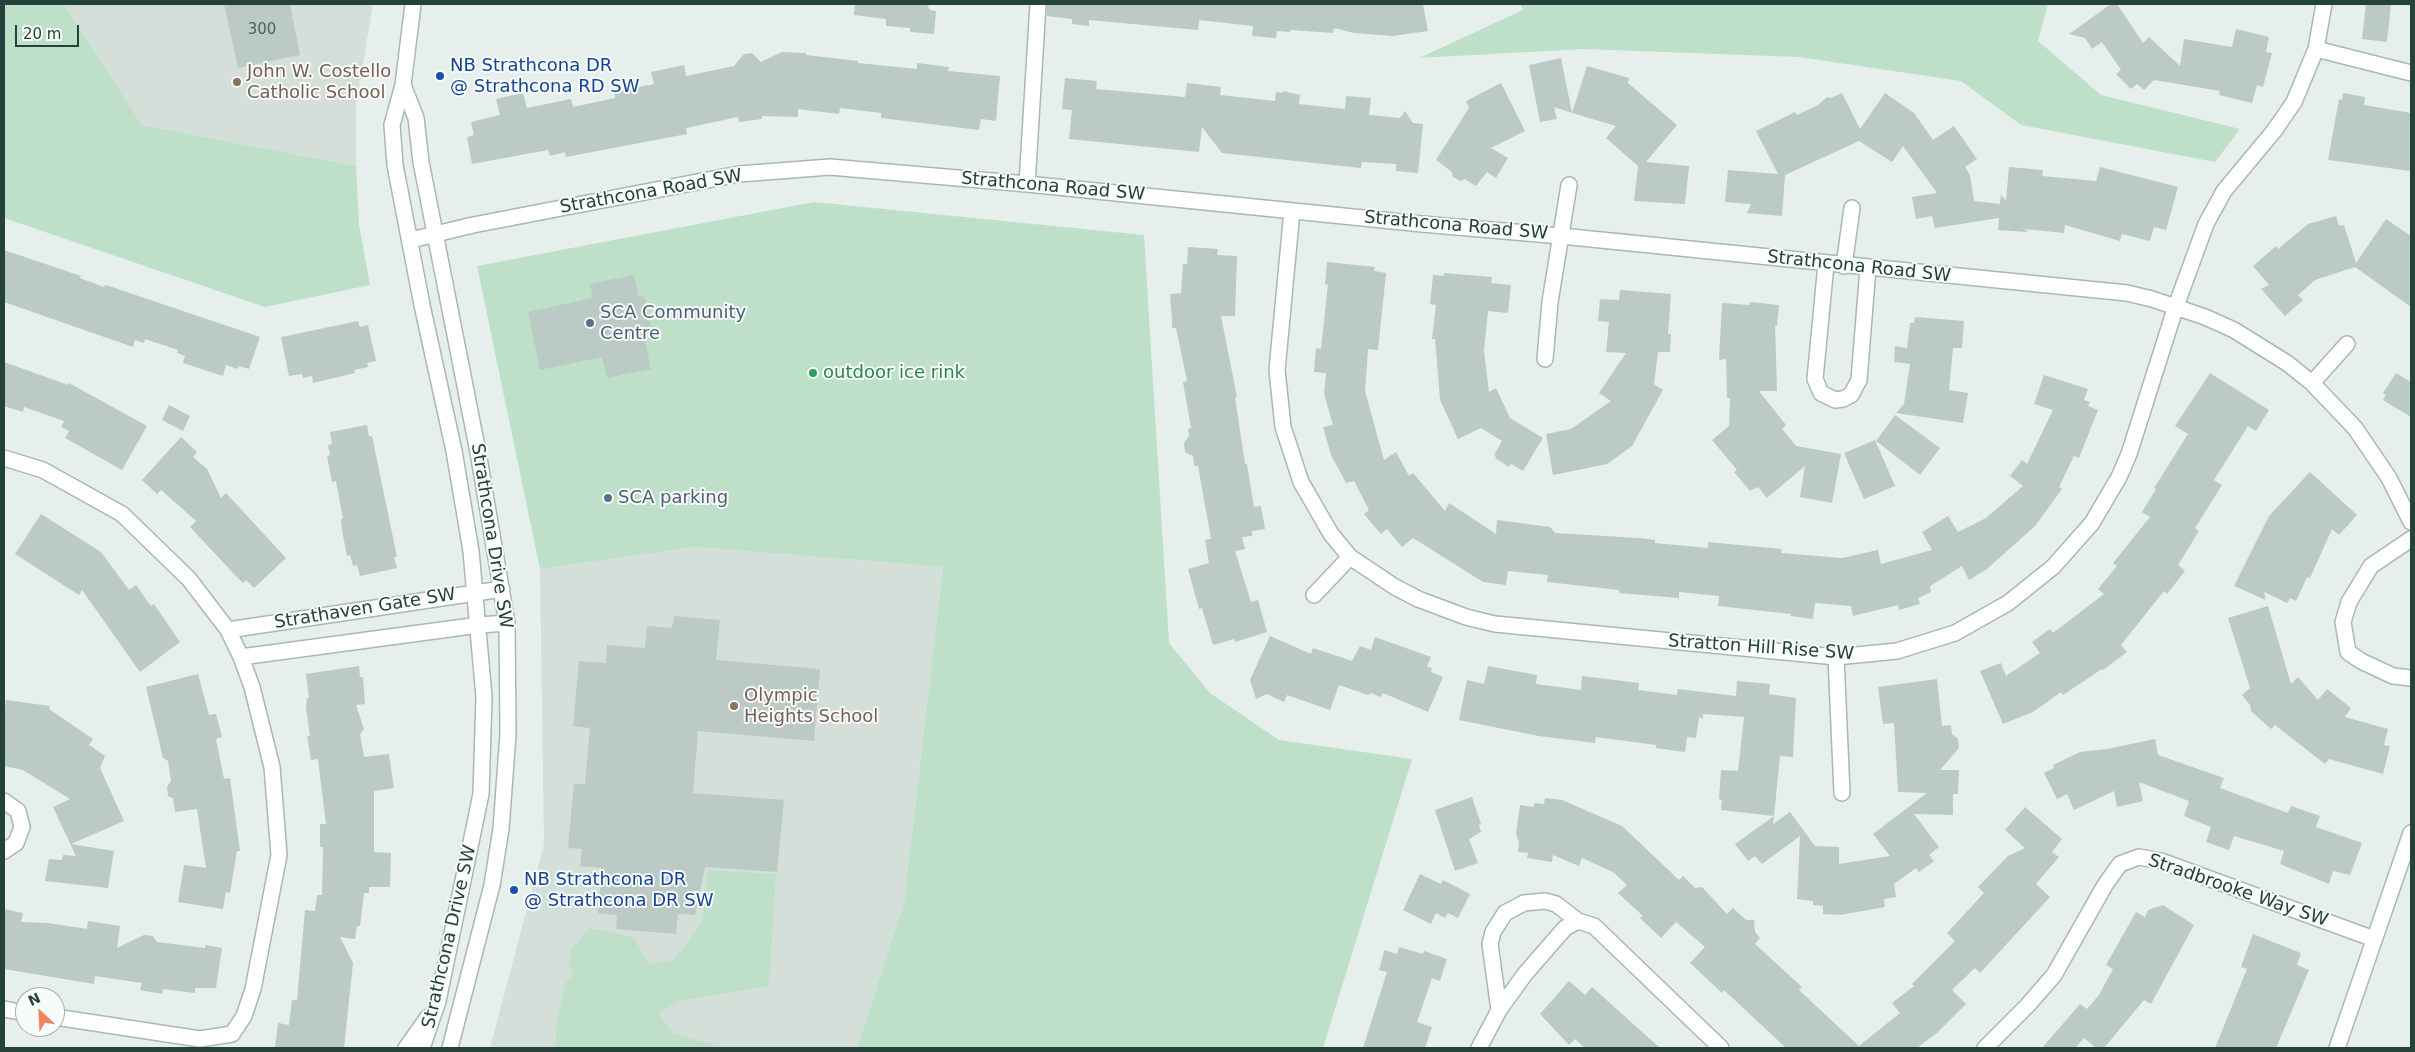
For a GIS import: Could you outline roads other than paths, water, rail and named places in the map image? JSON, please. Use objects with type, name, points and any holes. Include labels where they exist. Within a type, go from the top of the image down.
[{"type":"street","name":"Strathcona Drive SW","points":[[412,4],[403,85],[392,125],[396,165],[422,306],[454,451],[472,551],[484,697],[481,794],[438,1001],[422,1048]]},
{"type":"street","points":[[1027,184],[1038,4]]},
{"type":"street","name":"Stratton Hill Rise SW","points":[[1292,211],[1277,370],[1283,427],[1301,482],[1331,534],[1350,556],[1418,599],[1466,617],[1495,624],[1836,656],[1866,656],[1897,651],[1955,633],[2008,603],[2054,567],[2092,523],[2119,477],[2137,430],[2176,306],[2213,209],[2224,191],[2283,119],[2303,83],[2316,49],[2324,4]]},
{"type":"street","points":[[2316,49],[2411,73]]},
{"type":"street","name":"Strathcona Drive SW","points":[[403,85],[416,118],[421,162],[507,623],[508,734],[501,830],[492,885],[450,1048]]},
{"type":"street","name":"Strathcona Road SW","points":[[411,240],[739,174],[821,167],[1027,184],[2127,293],[2176,306],[2234,330],[2287,363],[2312,383],[2350,422],[2373,452],[2390,478],[2411,522]]},
{"type":"street","points":[[1546,359],[1550,302],[1569,185]]},
{"type":"street","points":[[1844,266],[1852,208]]},
{"type":"street","points":[[1826,264],[1815,378],[1821,393],[1835,400],[1844,399],[1857,388],[1868,268]]},
{"type":"street","points":[[2312,383],[2347,344]]},
{"type":"street","points":[[4,458],[43,470],[122,514],[189,579],[228,630],[241,657],[252,687],[272,767],[279,855],[253,989],[244,1016],[232,1034],[200,1039],[65,1019]]},
{"type":"street","points":[[2411,539],[2371,566],[2349,602],[2343,622],[2348,652],[2361,661],[2393,676],[2411,678]]},
{"type":"street","points":[[1314,595],[1350,556]]},
{"type":"street","name":"Strathaven Gate SW","points":[[228,630],[502,589]]},
{"type":"street","name":"Strathaven Gate SW","points":[[241,657],[479,625],[507,623]]},
{"type":"street","points":[[1836,656],[1842,793]]},
{"type":"street","points":[[4,801],[18,811],[22,827],[16,843],[4,851]]},
{"type":"street","points":[[2337,1048],[2411,833]]},
{"type":"street","name":"Stradbrooke Way SW","points":[[1985,1048],[2028,1005],[2054,975],[2105,885],[2120,864],[2139,857],[2161,861],[2374,939]]},
{"type":"street","points":[[1499,1010],[1490,944],[1493,932],[1506,913],[1524,903],[1545,901],[1556,904],[1578,921],[1594,926],[1721,1048]]},
{"type":"street","points":[[1479,1048],[1499,1010],[1549,945],[1565,928],[1578,921]]},
{"type":"street","points":[[406,1048],[438,1001]]},
{"type":"place","name":"NB Strathcona DR @ Strathcona RD SW","points":[[440,76]]},
{"type":"place","name":"John W. Costello Catholic School","points":[[237,82]]},
{"type":"place","name":"SCA Community Centre","points":[[590,323]]},
{"type":"place","name":"outdoor ice rink","points":[[813,373]]},
{"type":"place","name":"SCA parking","points":[[608,498]]},
{"type":"place","name":"Olympic Heights School","points":[[734,706]]},
{"type":"place","name":"NB Strathcona DR @ Strathcona DR SW","points":[[514,890]]}]
